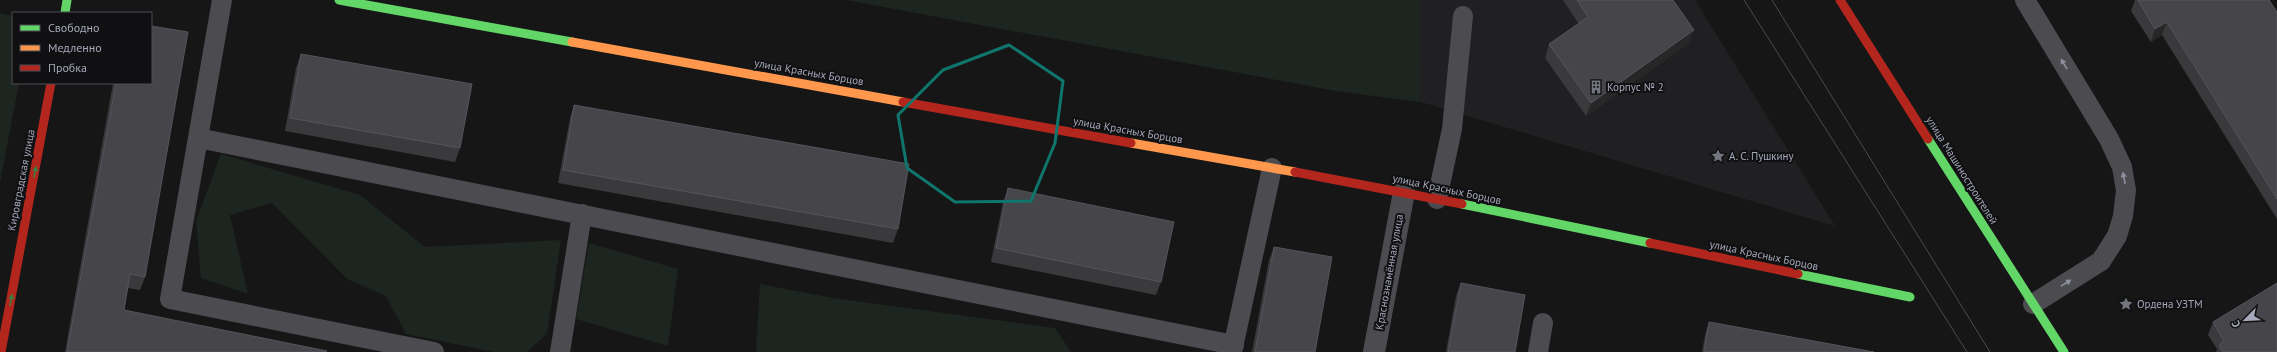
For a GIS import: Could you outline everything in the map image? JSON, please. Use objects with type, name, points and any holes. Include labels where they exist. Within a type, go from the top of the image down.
[{"type":"street","points":[[65,12],[67,0]]},
{"type":"street","name":"улица Красных Борцов","points":[[339,0],[1404,192],[1910,298]]},
{"type":"street","name":"улица Машиностроителей","points":[[1840,0],[2064,352]]},
{"type":"street","name":"Кировградская улица","points":[[1,352],[52,84]]},
{"type":"street","name":"Краснознамённая улица","points":[[1374,352],[1404,192]]},
{"type":"lane","points":[[222,0],[170,299],[381,347],[434,352]]},
{"type":"lane","points":[[2025,0],[2109,139],[2122,167],[2126,190],[2123,216],[2117,236],[2101,261],[2033,304]]},
{"type":"lane","points":[[1437,199],[1452,129],[1463,16]]},
{"type":"lane","points":[[198,138],[582,214],[1233,349],[1272,168]]},
{"type":"lane","points":[[560,352],[582,214]]},
{"type":"lane","points":[[1538,352],[1543,323]]},
{"type":"highlighted area","points":[[1009,45],[1063,81],[1055,143],[1031,201],[955,202],[907,168],[898,115],[943,70]]},
{"type":"shaded area","points":[[846,0],[1420,0],[1419,102],[1336,91]]},
{"type":"shaded area","points":[[1393,0],[1695,0],[1835,226],[1371,87]]},
{"type":"shaded area","points":[[0,13],[12,16],[12,84],[19,84],[0,183]]},
{"type":"shaded area","points":[[221,154],[360,195],[425,247],[561,240],[547,334],[527,352],[494,352],[406,334],[386,296],[347,279],[272,203],[230,215],[248,294],[201,278],[196,221]]},
{"type":"shaded area","points":[[589,243],[678,269],[668,346],[576,319]]},
{"type":"shaded area","points":[[760,284],[833,298],[1055,328],[1071,352],[756,352]]},
{"type":"building","name":"Корпус № 2","points":[[1577,0],[1673,0],[1694,30],[1591,103],[1549,44],[1588,17]]},
{"type":"building","points":[[2138,0],[2269,0],[2277,12],[2277,199],[2167,22],[2155,29]]},
{"type":"building","points":[[152,26],[188,32],[145,277],[130,274],[124,310],[327,351],[67,352],[116,84],[152,84]]},
{"type":"building","points":[[301,54],[472,84],[460,148],[290,118]]},
{"type":"building","points":[[574,105],[909,164],[898,229],[563,170]]},
{"type":"building","points":[[1008,188],[1174,222],[1161,282],[996,248]]},
{"type":"building","points":[[1274,247],[1332,257],[1315,352],[1255,352]]},
{"type":"building","points":[[1461,283],[1525,295],[1515,352],[1448,352]]},
{"type":"building","points":[[2277,283],[2277,352],[2223,352],[2219,345],[2224,341],[2213,322]]},
{"type":"building","points":[[1709,322],[1874,352],[1704,352]]},
{"type":"tram line","points":[[1744,0],[1967,352]]},
{"type":"tram line","points":[[1772,0],[1990,352]]},
{"type":"traffic: fast","points":[[65,12],[67,0]]},
{"type":"traffic: fast","points":[[339,0],[572,42]]},
{"type":"traffic: fast","points":[[1928,139],[2064,352]]},
{"type":"traffic: fast","points":[[1462,204],[1650,243]]},
{"type":"traffic: fast","points":[[1798,274],[1910,297]]},
{"type":"traffic: slow","points":[[572,42],[903,102]]},
{"type":"traffic: slow","points":[[1131,143],[1295,172]]},
{"type":"traffic: jam","points":[[1840,0],[1928,139]]},
{"type":"traffic: jam","points":[[1,352],[51,84]]},
{"type":"traffic: jam","points":[[903,102],[1131,143]]},
{"type":"traffic: jam","points":[[1295,172],[1462,204]]},
{"type":"traffic: jam","points":[[1650,243],[1798,274]]},
{"type":"place","name":"Корпус № 2","points":[[1596,87]]},
{"type":"place","name":"А. С. Пушкину","points":[[1718,156]]},
{"type":"place","name":"Ордена УЗТМ","points":[[2126,304]]}]
